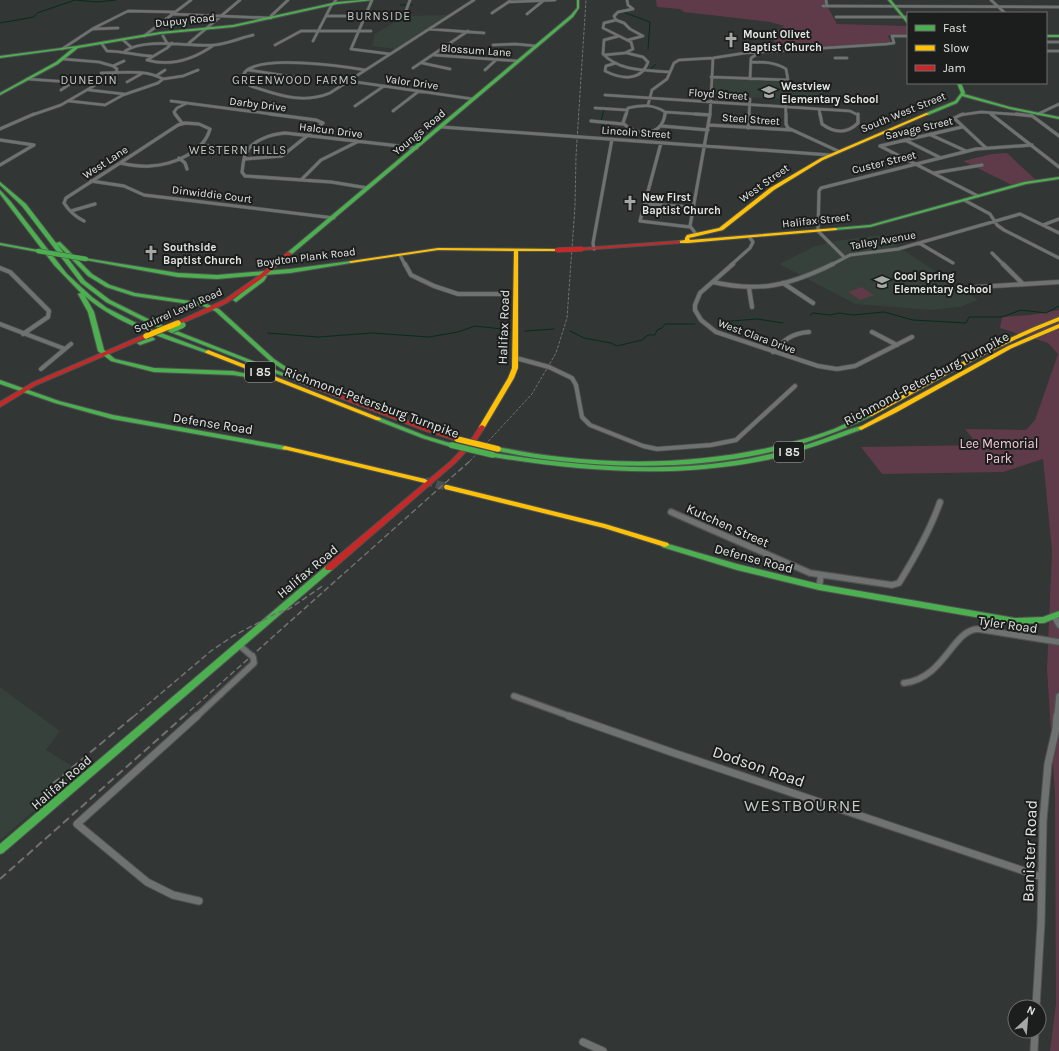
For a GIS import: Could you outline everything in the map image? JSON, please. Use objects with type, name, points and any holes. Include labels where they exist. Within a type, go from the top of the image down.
[{"type":"main road","name":"Dupuy Road","points":[[0,57],[62,50],[144,36],[233,26],[335,2],[372,0]]},
{"type":"main road","name":"Youngs Road","points":[[265,274],[334,218],[572,16],[578,8],[578,0]]},
{"type":"main road","points":[[889,0],[906,19]]},
{"type":"main road","points":[[1047,36],[1059,36]]},
{"type":"main road","points":[[0,94],[63,59],[77,47]]},
{"type":"main road","name":"South West Street","points":[[838,151],[952,104],[962,95],[962,88],[960,84]]},
{"type":"main road","points":[[962,95],[1033,114],[1059,118]]},
{"type":"main road","name":"West Street","points":[[696,234],[722,229],[772,189],[807,167],[838,151]]},
{"type":"main road","name":"Halifax Street","points":[[570,250],[750,238],[877,224],[1026,183],[1059,178]]},
{"type":"main road","name":"Richmond-Petersburg Turnpike","points":[[0,183],[16,197],[40,225],[48,238],[83,282],[112,304],[154,324],[425,429],[519,460],[568,467],[646,470],[686,468],[741,462],[788,453],[833,440],[872,423],[1003,350],[1059,326]]},
{"type":"main road","name":"Richmond-Petersburg Turnpike","points":[[0,191],[11,202],[76,287],[93,301],[129,321],[424,437],[450,445],[496,452],[569,460],[643,463],[708,459],[774,448],[815,437],[849,424],[874,412],[1000,343],[1028,330],[1059,319]]},
{"type":"main road","points":[[40,225],[90,275],[108,286],[134,294],[198,304],[215,309],[278,365],[325,389]]},
{"type":"main road","points":[[688,242],[687,237],[696,234]]},
{"type":"main road","name":"Boydton Plank Road","points":[[0,244],[192,276],[230,276],[290,272],[446,249],[570,250]]},
{"type":"main road","name":"Halifax Road","points":[[0,850],[385,521],[467,448],[493,409],[511,378],[515,368],[516,249]]},
{"type":"main road","points":[[276,265],[278,270],[290,272]]},
{"type":"main road","name":"Squirrel Level Road","points":[[0,405],[34,384],[106,356],[215,309],[255,279],[265,274]]},
{"type":"main road","points":[[76,287],[90,308],[96,339],[101,351],[106,356],[125,364],[147,368],[243,374],[295,386]]},
{"type":"main road","name":"Defense Road","points":[[0,382],[57,402],[118,418],[272,445],[425,481]]},
{"type":"main road","name":"Defense Road","points":[[447,487],[605,526],[737,567],[819,587],[1015,621],[1034,621],[1057,615]]},
{"type":"street","points":[[144,36],[191,0]]},
{"type":"street","points":[[189,43],[240,0]]},
{"type":"street","points":[[171,14],[271,18],[288,0]]},
{"type":"street","points":[[372,0],[351,46],[352,50],[391,54]]},
{"type":"street","points":[[326,16],[404,16],[410,0]]},
{"type":"street","points":[[366,70],[284,62],[261,65],[248,70],[240,78],[246,84],[279,95],[298,99],[324,96],[349,81],[391,54],[474,0]]},
{"type":"street","points":[[492,13],[511,0]]},
{"type":"street","points":[[527,14],[544,0]]},
{"type":"street","points":[[508,2],[555,0]]},
{"type":"street","points":[[616,20],[614,16],[616,12],[633,9],[628,5],[627,0]]},
{"type":"street","points":[[826,0],[827,6]]},
{"type":"street","points":[[991,0],[1004,12]]},
{"type":"street","points":[[313,41],[335,2]]},
{"type":"street","points":[[824,6],[1059,7]]},
{"type":"street","points":[[62,50],[92,29],[128,11],[175,12]]},
{"type":"street","points":[[836,17],[906,19]]},
{"type":"street","points":[[627,53],[633,48],[632,43],[606,30],[603,27],[604,24],[616,20],[624,23],[625,27],[642,36],[628,40]]},
{"type":"street","points":[[92,29],[118,28]]},
{"type":"street","points":[[429,29],[484,33]]},
{"type":"street","points":[[275,45],[301,31],[371,31]]},
{"type":"street","points":[[413,68],[468,31]]},
{"type":"street","points":[[125,51],[131,47],[167,43],[214,45],[253,35]]},
{"type":"street","points":[[164,36],[167,43]]},
{"type":"street","points":[[604,55],[604,40],[619,36]]},
{"type":"street","points":[[648,105],[652,90],[665,81],[676,61],[713,58],[733,54],[888,44],[894,42],[892,36],[907,36]]},
{"type":"street","points":[[123,40],[131,47]]},
{"type":"street","points":[[1047,42],[1059,42]]},
{"type":"street","points":[[172,43],[167,48],[147,60],[166,62],[181,61],[206,51],[214,45]]},
{"type":"street","points":[[102,44],[107,51],[125,51],[129,54],[152,56]]},
{"type":"street","points":[[493,45],[515,44],[537,46]]},
{"type":"street","points":[[1047,51],[1059,51]]},
{"type":"street","points":[[733,54],[751,58],[762,52]]},
{"type":"street","points":[[604,55],[627,53],[644,58],[648,62],[640,75],[618,76],[605,71],[606,66],[616,63]]},
{"type":"street","name":"Blossum Lane","points":[[434,55],[458,58],[518,61]]},
{"type":"street","points":[[604,55],[616,63],[644,70],[670,72]]},
{"type":"street","points":[[696,234],[690,226],[709,125],[712,102],[711,77],[713,58]]},
{"type":"street","points":[[750,79],[751,58]]},
{"type":"street","points":[[835,58],[847,58]]},
{"type":"street","points":[[63,59],[104,63],[117,69],[116,73]]},
{"type":"street","points":[[485,70],[497,59]]},
{"type":"street","points":[[699,59],[712,64]]},
{"type":"street","points":[[113,66],[124,62]]},
{"type":"street","points":[[711,77],[785,81],[788,79],[786,69],[783,67],[773,63],[751,62]]},
{"type":"street","points":[[422,63],[450,69]]},
{"type":"street","points":[[156,76],[165,70]]},
{"type":"street","points":[[69,101],[103,106],[125,94],[158,83],[163,79],[183,76],[198,70]]},
{"type":"street","points":[[248,70],[306,79]]},
{"type":"street","points":[[101,73],[141,74],[156,76],[163,79]]},
{"type":"street","points":[[0,128],[69,101],[100,84],[116,73]]},
{"type":"street","points":[[127,82],[141,74]]},
{"type":"street","points":[[27,79],[100,84]]},
{"type":"street","name":"Valor Drive","points":[[349,81],[473,99]]},
{"type":"street","points":[[61,90],[73,82]]},
{"type":"street","points":[[355,106],[384,86]]},
{"type":"street","points":[[88,90],[125,94]]},
{"type":"street","points":[[393,111],[419,91]]},
{"type":"street","name":"Floyd Street","points":[[605,96],[650,98],[712,102],[785,106],[819,108],[830,109],[850,110],[858,114],[859,121],[857,125],[843,132],[836,132],[822,124],[819,108]]},
{"type":"street","points":[[748,128],[750,98]]},
{"type":"street","points":[[785,100],[786,124],[792,130],[838,151]]},
{"type":"street","name":"Darby Drive","points":[[171,101],[322,122],[322,126],[309,136]]},
{"type":"street","points":[[119,163],[152,166],[179,158],[202,145],[211,130],[203,125],[182,123],[174,112],[177,108],[186,104]]},
{"type":"street","points":[[986,148],[954,120],[955,117],[971,113],[1033,114],[1059,104]]},
{"type":"street","points":[[594,108],[627,110],[636,106],[648,105],[660,108],[665,112],[710,115]]},
{"type":"street","points":[[1055,106],[1059,108]]},
{"type":"street","points":[[623,124],[627,110]]},
{"type":"street","points":[[662,126],[665,112]]},
{"type":"street","points":[[989,113],[1059,167]]},
{"type":"street","points":[[1033,114],[1059,136]]},
{"type":"street","points":[[591,122],[623,124],[630,129],[642,132],[655,130],[662,126],[708,130]]},
{"type":"street","name":"West Lane","points":[[71,211],[66,206],[64,200],[182,123]]},
{"type":"street","name":"Steel Street","points":[[709,125],[792,130]]},
{"type":"street","name":"Lincoln Street","points":[[442,127],[830,155]]},
{"type":"street","name":"Savage Street","points":[[915,164],[880,146],[962,127]]},
{"type":"street","points":[[639,141],[642,132]]},
{"type":"street","name":"Halcun Drive","points":[[248,151],[272,134],[285,133],[417,148]]},
{"type":"street","points":[[930,134],[966,151]]},
{"type":"street","points":[[245,160],[267,159],[282,156],[309,136]]},
{"type":"street","points":[[594,249],[593,243],[612,139]]},
{"type":"street","points":[[0,140],[34,145],[0,165]]},
{"type":"street","points":[[905,140],[941,158]]},
{"type":"street","points":[[301,180],[312,167],[328,156],[344,150],[357,142]]},
{"type":"street","points":[[661,143],[640,220],[690,226]]},
{"type":"street","points":[[202,145],[248,151],[242,172],[245,176],[254,178],[337,183],[368,188]]},
{"type":"street","name":"Custer Street","points":[[818,231],[820,220],[819,191],[821,188],[966,151],[1032,145]]},
{"type":"street","points":[[179,158],[185,163],[187,169]]},
{"type":"street","points":[[915,164],[978,196]]},
{"type":"street","points":[[934,174],[982,165]]},
{"type":"street","name":"Dinwiddie Court","points":[[91,181],[124,186],[144,195],[334,218]]},
{"type":"street","points":[[964,200],[990,214],[1004,230],[1059,258]]},
{"type":"street","points":[[84,221],[79,219],[71,211],[95,204]]},
{"type":"street","points":[[645,204],[693,207]]},
{"type":"street","name":"Talley Avenue","points":[[713,282],[734,287],[770,287],[818,271],[844,257],[856,254],[898,249],[995,221],[1023,215],[1043,225]]},
{"type":"street","points":[[1043,225],[1059,220]]},
{"type":"street","points":[[1043,225],[1059,233]]},
{"type":"street","points":[[818,231],[844,257]]},
{"type":"street","name":"West Clara Drive","points":[[750,238],[752,242],[750,248],[700,293],[695,300],[694,308],[700,320],[716,332],[824,368],[844,369],[862,364],[912,337]]},
{"type":"street","points":[[919,243],[953,263]]},
{"type":"street","points":[[992,253],[1023,284]]},
{"type":"street","points":[[400,255],[411,275],[434,286],[458,294],[504,294]]},
{"type":"street","points":[[0,268],[10,272],[49,311],[50,314],[44,321],[23,334]]},
{"type":"street","points":[[977,287],[1059,282]]},
{"type":"street","points":[[783,283],[813,303]]},
{"type":"street","points":[[748,288],[752,307]]},
{"type":"street","points":[[0,324],[65,349]]},
{"type":"street","points":[[773,352],[792,334],[809,332]]},
{"type":"street","points":[[872,332],[897,345]]},
{"type":"street","points":[[40,369],[71,344]]},
{"type":"street","points":[[516,358],[549,367],[572,378],[576,385],[582,417],[586,422],[599,430],[643,446],[657,448],[711,445],[736,440],[795,386]]},
{"type":"street","name":"Kutchen Street","points":[[670,512],[802,570],[821,576],[890,585],[899,583],[931,527],[940,502]]},
{"type":"street","points":[[819,587],[821,576]]},
{"type":"street","points":[[1057,615],[1059,625]]},
{"type":"street","name":"Tyler Road","points":[[904,683],[922,680],[943,659],[967,631],[978,629],[1059,642]]},
{"type":"street","points":[[199,901],[173,895],[147,882],[77,824],[252,666],[254,662],[253,657],[239,646]]},
{"type":"street","name":"Dodson Road","points":[[514,696],[671,752],[1042,877]]},
{"type":"street","name":"Banister Road","points":[[1036,999],[1043,821],[1048,764],[1056,729],[1059,696]]},
{"type":"street","points":[[1034,1051],[1035,1039]]},
{"type":"street","points":[[583,1042],[603,1051]]},
{"type":"shaded area","points":[[447,15],[396,49],[372,46],[375,34],[404,16]]},
{"type":"shaded area","name":"Westview Elementary School","points":[[713,78],[810,84],[823,89],[823,102],[715,95]]},
{"type":"shaded area","name":"Cool Spring Elementary School","points":[[881,235],[978,300],[960,307],[930,310],[855,304],[779,264],[813,247],[835,241]]},
{"type":"shaded area","points":[[0,687],[60,731],[46,750],[80,771],[0,840]]},
{"type":"green space","points":[[656,0],[824,0],[837,24],[907,26],[907,35],[890,35],[888,36],[891,42],[887,44],[781,49],[770,36],[784,26],[770,22],[684,12],[680,9],[657,7]]},
{"type":"green space","points":[[1007,153],[1036,180],[1012,185],[963,161],[992,154]]},
{"type":"green space","points":[[862,287],[874,295],[860,300],[848,292]]},
{"type":"green space","name":"Lee Memorial Park","points":[[1059,310],[1059,1051],[1050,1051],[1056,1004],[1055,795],[1047,669],[1052,551],[1043,459],[1003,472],[882,474],[861,447],[978,445],[965,429],[1026,430],[1035,420],[1058,354],[1048,343],[1000,328],[1002,317],[1030,315]]},
{"type":"waterway","points":[[0,23],[34,17],[37,13],[75,0],[97,2],[116,0]]},
{"type":"waterway","points":[[400,5],[406,5]]},
{"type":"waterway","points":[[623,12],[650,22],[648,49]]},
{"type":"waterway","points":[[651,69],[656,64]]},
{"type":"waterway","points":[[601,121],[604,109]]},
{"type":"waterway","points":[[602,123],[604,137]]},
{"type":"waterway","points":[[810,315],[813,313],[830,315],[839,313],[853,315],[884,312],[913,320],[966,323],[969,317],[1002,317],[1021,310],[1046,313],[1059,306]]},
{"type":"waterway","points":[[731,321],[757,319],[783,323]]},
{"type":"waterway","points":[[570,331],[584,338],[611,343],[617,346],[642,340],[648,335],[655,335],[657,330],[662,328],[665,324],[695,324]]},
{"type":"waterway","points":[[268,333],[318,337],[372,333],[429,337],[458,332],[475,326],[511,330]]},
{"type":"waterway","points":[[525,331],[554,329]]},
{"type":"tunnel","points":[[425,481],[447,487]]},
{"type":"railway","points":[[471,460],[532,394],[556,353],[567,318],[575,206],[576,156],[586,0]]},
{"type":"railway","points":[[183,717],[471,460]]},
{"type":"railway","points":[[133,717],[211,651],[233,636],[277,613],[289,609],[324,585]]},
{"type":"railway","points":[[44,791],[134,716]]},
{"type":"railway","points":[[0,879],[184,716]]},
{"type":"traffic: fast","points":[[0,57],[77,47],[160,33],[233,26],[337,3],[372,0]]},
{"type":"traffic: fast","points":[[290,253],[572,16],[578,8],[578,0]]},
{"type":"traffic: fast","points":[[889,0],[907,22]]},
{"type":"traffic: fast","points":[[1047,36],[1059,36]]},
{"type":"traffic: fast","points":[[0,94],[57,63],[77,47]]},
{"type":"traffic: fast","points":[[927,114],[956,102],[963,93],[959,84]]},
{"type":"traffic: fast","points":[[962,95],[1010,108],[1059,118]]},
{"type":"traffic: fast","points":[[835,229],[870,226],[1026,183],[1059,178]]},
{"type":"traffic: fast","points":[[0,183],[24,205],[83,282],[108,301],[154,324],[308,384]]},
{"type":"traffic: fast","points":[[0,191],[56,264],[76,286],[90,298],[105,309],[138,326],[208,352]]},
{"type":"traffic: fast","points":[[58,243],[90,275],[108,286],[134,294],[204,305],[217,310],[272,360],[289,371]]},
{"type":"traffic: fast","points":[[0,244],[38,251]]},
{"type":"traffic: fast","points":[[38,251],[86,259]]},
{"type":"traffic: fast","points":[[86,259],[178,275],[217,277],[290,271],[351,262]]},
{"type":"traffic: fast","points":[[236,300],[262,280],[264,276]]},
{"type":"traffic: fast","points":[[81,294],[91,312],[101,351],[113,360],[154,370],[233,373],[265,379]]},
{"type":"traffic: fast","points":[[172,330],[183,325]]},
{"type":"traffic: fast","points":[[140,343],[152,339]]},
{"type":"traffic: fast","points":[[0,382],[57,402],[112,417],[285,448]]},
{"type":"traffic: fast","points":[[498,449],[552,458],[608,463],[646,464],[685,462],[761,452],[799,442],[835,430],[870,415]]},
{"type":"traffic: fast","points":[[378,419],[424,437],[451,445]]},
{"type":"traffic: fast","points":[[493,455],[587,468],[633,470],[679,469],[725,465],[770,457],[816,444],[861,428]]},
{"type":"traffic: fast","points":[[451,445],[493,455]]},
{"type":"traffic: fast","points":[[665,545],[737,567],[819,587],[1015,621],[1044,620],[1059,614]]},
{"type":"traffic: fast","points":[[0,850],[329,568]]},
{"type":"traffic: slow","points":[[688,242],[687,238],[689,236],[721,229],[772,189],[822,159],[927,114]]},
{"type":"traffic: slow","points":[[678,242],[835,229]]},
{"type":"traffic: slow","points":[[351,262],[438,249],[557,250]]},
{"type":"traffic: slow","points":[[482,427],[511,378],[515,368],[516,249]]},
{"type":"traffic: slow","points":[[870,415],[986,351],[1010,339],[1059,319]]},
{"type":"traffic: slow","points":[[146,336],[178,323]]},
{"type":"traffic: slow","points":[[861,428],[895,411],[1010,347],[1059,326]]},
{"type":"traffic: slow","points":[[208,352],[378,419]]},
{"type":"traffic: slow","points":[[457,439],[498,449]]},
{"type":"traffic: slow","points":[[285,448],[425,481]]},
{"type":"traffic: slow","points":[[447,487],[605,526],[665,545]]},
{"type":"traffic: jam","points":[[582,249],[678,242]]},
{"type":"traffic: jam","points":[[557,250],[582,249]]},
{"type":"traffic: jam","points":[[178,323],[226,301],[243,290],[290,253]]},
{"type":"traffic: jam","points":[[0,405],[34,384],[146,336]]},
{"type":"traffic: jam","points":[[308,384],[425,429],[457,439]]},
{"type":"traffic: jam","points":[[329,568],[453,462],[473,441],[482,427]]},
{"type":"place","name":"Mount Olivet Baptist Church","points":[[731,40]]},
{"type":"place","name":"Westview Elementary School","points":[[769,92]]},
{"type":"place","name":"New First Baptist Church","points":[[630,203]]},
{"type":"place","name":"Southside Baptist Church","points":[[151,253]]},
{"type":"place","name":"Cool Spring Elementary School","points":[[882,282]]},
{"type":"district","name":"BURNSIDE","points":[[379,16]]},
{"type":"district","name":"DUNEDIN","points":[[89,80]]},
{"type":"district","name":"GREENWOOD FARMS","points":[[295,80]]},
{"type":"district","name":"WESTERN HILLS","points":[[238,150]]},
{"type":"district","name":"WESTBOURNE","points":[[803,805]]}]
